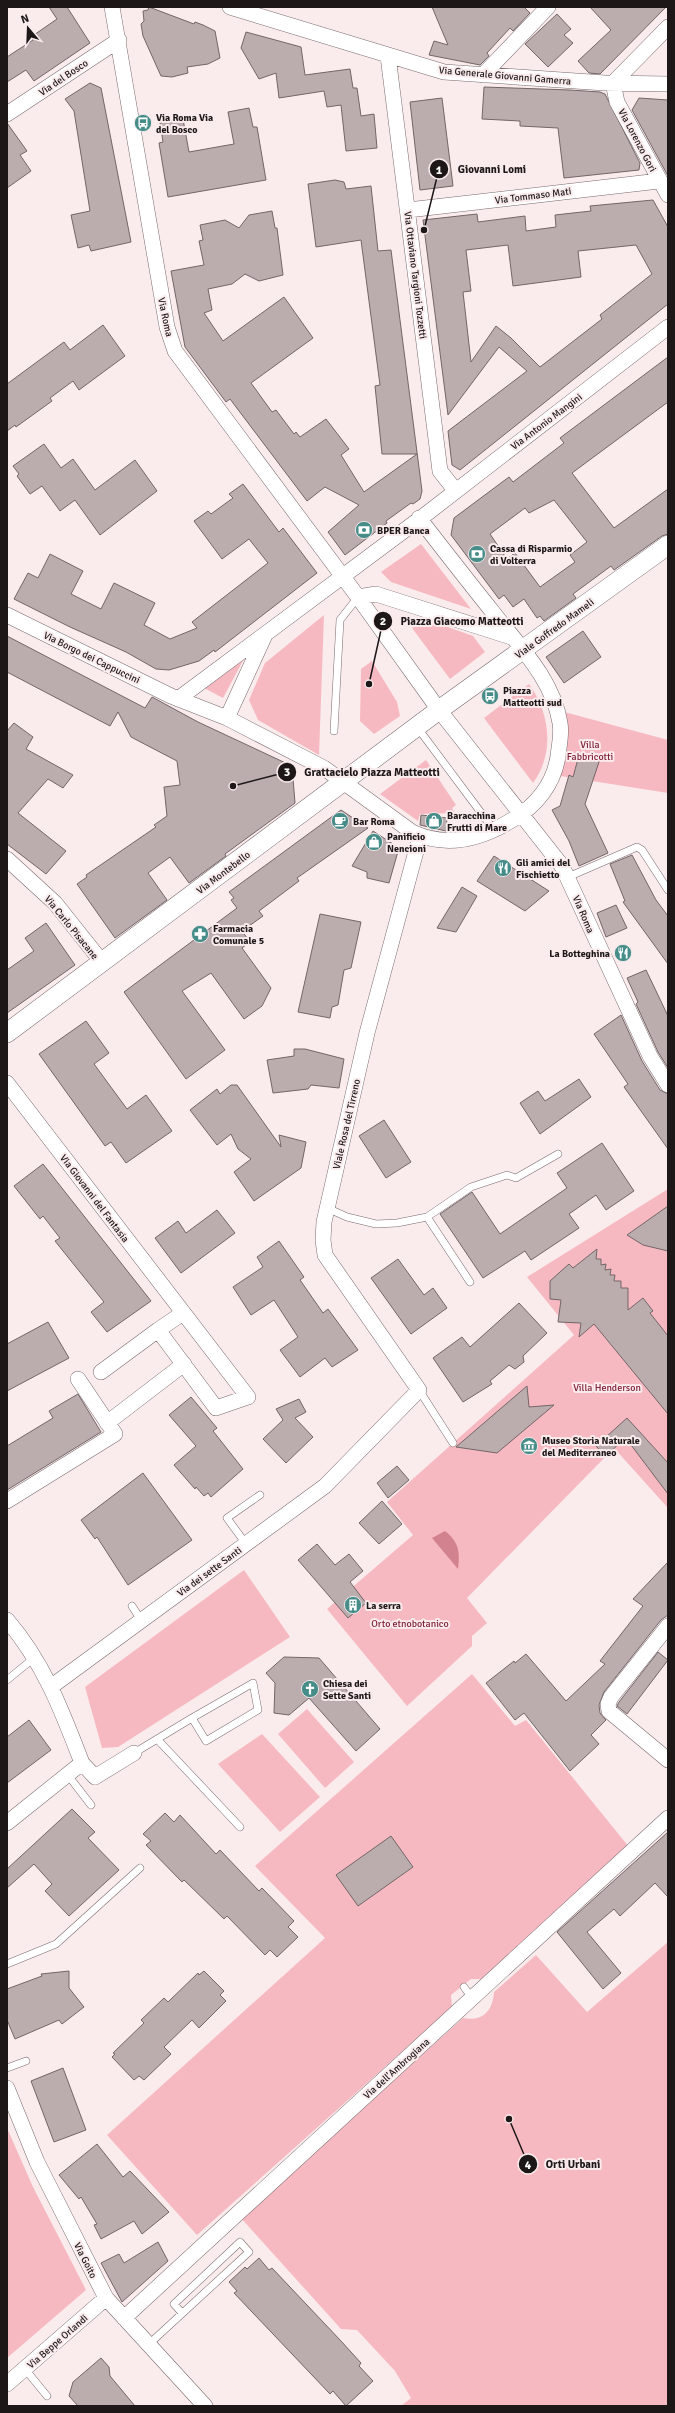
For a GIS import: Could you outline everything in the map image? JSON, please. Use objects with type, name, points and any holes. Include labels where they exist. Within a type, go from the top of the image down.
[{"type":"street","name":"Via Roma","points":[[112,7],[119,40],[128,102],[167,327],[175,351],[358,597],[439,710],[521,814],[568,877],[650,1056],[668,1085]]},
{"type":"street","name":"Via Generale Giovanni Gamerra","points":[[230,7],[444,72],[613,83],[668,84]]},
{"type":"street","points":[[483,75],[548,7]]},
{"type":"street","points":[[613,83],[668,27]]},
{"type":"street","name":"Via del Bosco","points":[[7,114],[119,40]]},
{"type":"street","name":"Via Ottaviano Targioni Tozzetti","points":[[388,56],[440,471],[455,490]]},
{"type":"street","name":"Via Lorenzo Gori","points":[[613,83],[618,102],[668,195]]},
{"type":"street","name":"Via Tommaso Mati","points":[[408,210],[659,180]]},
{"type":"street","name":"Via Antonio Mangini","points":[[178,699],[422,516],[668,327]]},
{"type":"street","name":"Via Borgo dei Cappuccini","points":[[7,615],[178,699],[227,718],[324,768],[398,824],[422,837],[444,841],[466,840],[494,830],[521,814],[540,797],[554,775],[561,736],[560,724],[551,695],[518,643],[422,516]]},
{"type":"street","name":"Viale Goffredo Mameli","points":[[439,710],[518,643],[668,546]]},
{"type":"street","points":[[358,597],[376,594],[518,643]]},
{"type":"street","points":[[227,718],[265,634]]},
{"type":"street","name":"Via Montebello","points":[[7,1033],[439,710]]},
{"type":"street","name":"Viale Rosa del Tirreno","points":[[419,1390],[325,1255],[323,1240],[327,1208],[366,1033],[418,844],[422,837]]},
{"type":"street","name":"Via Carlo Pisacane","points":[[7,859],[54,902],[102,962]]},
{"type":"street","name":"Via Giovanni del Fantasia","points":[[7,1083],[248,1397],[216,1408],[158,1330]]},
{"type":"street","points":[[101,1372],[183,1313]]},
{"type":"street","points":[[107,1423],[184,1364]]},
{"type":"street","points":[[7,1501],[115,1434],[78,1379]]},
{"type":"street","name":"Via dei sette Santi","points":[[52,1686],[325,1486],[419,1390]]},
{"type":"street","points":[[7,1620],[20,1635],[52,1686],[82,1763],[95,1777],[134,1753]]},
{"type":"street","points":[[668,1626],[611,1697],[608,1704],[609,1711],[668,1760]]},
{"type":"street","points":[[7,1823],[82,1763]]},
{"type":"street","name":"Via dell'Ambrogiana","points":[[124,2318],[468,1992],[484,1989],[668,1818]]},
{"type":"street","name":"Via Goito","points":[[7,2088],[38,2162],[106,2298],[205,2406]]},
{"type":"street","name":"Via Beppe Orlandi","points":[[7,2384],[106,2298]]},
{"type":"lane","points":[[334,731],[340,620],[358,597]]},
{"type":"lane","points":[[417,727],[494,830]]},
{"type":"lane","points":[[568,877],[637,847],[642,850],[668,890]]},
{"type":"lane","points":[[327,1208],[347,1217],[376,1224],[398,1223],[427,1217],[471,1187],[507,1175],[516,1178],[558,1154]]},
{"type":"lane","points":[[427,1217],[470,1282]]},
{"type":"lane","points":[[419,1390],[453,1444]]},
{"type":"lane","points":[[246,1544],[227,1518],[260,1495]]},
{"type":"lane","points":[[132,1606],[141,1620]]},
{"type":"lane","points":[[8,1677],[34,1658]]},
{"type":"lane","points":[[134,1753],[192,1718],[253,1683],[258,1710],[206,1741],[192,1718]]},
{"type":"lane","points":[[157,1739],[240,1827]]},
{"type":"lane","points":[[67,1774],[91,1805]]},
{"type":"lane","points":[[7,1964],[56,1944],[140,1868]]},
{"type":"lane","points":[[7,2068],[26,2061]]},
{"type":"lane","points":[[149,2344],[249,2252],[240,2242],[174,2304],[182,2313]]},
{"type":"lane","points":[[25,2369],[47,2396]]},
{"type":"green space","points":[[421,544],[471,609],[391,582],[381,572]]},
{"type":"green space","points":[[324,615],[319,755],[258,720],[249,700],[265,663]]},
{"type":"green space","points":[[425,619],[473,636],[485,652],[450,679],[412,628]]},
{"type":"green space","points":[[247,653],[223,698],[204,688]]},
{"type":"green space","points":[[372,661],[397,702],[400,716],[374,734],[360,721],[361,669]]},
{"type":"green space","points":[[529,684],[542,707],[547,733],[545,759],[533,783],[484,718]]},
{"type":"green space","name":"Villa Fabbricotti","points":[[557,710],[668,740],[668,793],[554,775]]},
{"type":"green space","points":[[426,760],[456,805],[452,808],[455,813],[420,814],[418,821],[380,794]]},
{"type":"green space","name":"Villa Henderson","points":[[668,1189],[668,1508],[614,1448],[467,1598],[487,1623],[472,1636],[472,1646],[407,1706],[327,1609],[413,1535],[387,1502],[574,1335],[527,1277]]},
{"type":"green space","points":[[244,1570],[290,1637],[118,1747],[102,1748],[85,1687]]},
{"type":"green space","points":[[472,1674],[515,1726],[526,1720],[629,1847],[482,1979],[471,1979],[451,1995],[452,2007],[197,2235],[107,2135],[325,1938],[255,1866]]},
{"type":"green space","points":[[307,1709],[354,1762],[325,1788],[278,1734]]},
{"type":"green space","points":[[262,1734],[320,1797],[280,1832],[218,1764]]},
{"type":"green space","points":[[668,1942],[668,2406],[401,2406],[411,2398],[395,2371],[357,2330],[341,2329],[241,2218],[463,2018],[476,2018],[485,2014],[489,2010],[494,1992],[536,1955],[587,2012]]},
{"type":"green space","points":[[7,2128],[33,2187],[86,2290],[7,2358]]},
{"type":"shaded area","points":[[445,1531],[450,1535],[458,1548],[458,1569],[432,1538]]},
{"type":"building","points":[[49,7],[67,7],[90,43],[34,81],[26,70],[7,82],[7,57],[33,40],[31,37],[57,19]]},
{"type":"building","points":[[149,7],[194,24],[195,22],[215,31],[220,58],[208,64],[187,67],[188,73],[172,77],[161,76],[143,36],[141,24],[144,21],[143,11],[148,10]]},
{"type":"building","points":[[432,7],[524,7],[530,13],[513,31],[510,28],[487,53],[489,56],[480,65],[429,55],[434,41],[448,45]]},
{"type":"building","points":[[590,7],[666,7],[600,74],[589,73],[578,61],[611,30]]},
{"type":"building","points":[[557,14],[571,29],[564,35],[573,43],[548,67],[525,44]]},
{"type":"building","points":[[246,32],[301,47],[305,75],[350,69],[353,88],[357,88],[361,116],[374,114],[377,148],[346,151],[341,105],[327,107],[324,91],[279,98],[276,73],[259,79],[241,48]]},
{"type":"building","points":[[90,83],[101,88],[131,242],[91,251],[89,245],[78,248],[71,215],[90,211],[74,111],[65,99]]},
{"type":"building","points":[[484,87],[570,90],[600,92],[605,94],[640,163],[639,170],[564,178],[558,128],[520,126],[520,121],[482,119]]},
{"type":"building","points":[[442,98],[453,186],[420,190],[410,102]]},
{"type":"building","points":[[639,98],[668,100],[668,176],[632,110]]},
{"type":"building","points":[[249,108],[253,127],[257,127],[266,180],[168,197],[159,143],[163,142],[160,123],[183,119],[189,152],[234,144],[228,112]]},
{"type":"building","points":[[7,123],[27,151],[20,155],[31,171],[7,188]]},
{"type":"building","points":[[335,180],[344,182],[346,189],[371,186],[378,251],[391,250],[422,491],[420,499],[413,504],[411,503],[386,521],[387,523],[345,555],[328,532],[359,505],[325,487],[307,501],[230,399],[226,402],[185,347],[171,271],[204,265],[199,241],[203,240],[200,225],[225,220],[239,228],[249,215],[272,211],[275,228],[277,228],[283,275],[259,281],[245,274],[232,284],[208,289],[212,310],[204,313],[223,341],[284,297],[313,338],[251,383],[272,412],[276,410],[294,434],[296,432],[300,437],[326,419],[349,449],[341,455],[364,492],[417,454],[382,454],[375,386],[380,385],[361,240],[316,247],[308,184]]},
{"type":"building","points":[[653,200],[668,227],[668,304],[460,470],[452,465],[448,431],[527,371],[499,347],[448,415],[423,220],[477,214],[478,222],[525,216],[526,231],[556,227],[555,215],[591,211],[590,206]],"holes":[[[508,245],[513,286],[581,277],[578,251],[636,245],[652,274],[600,315],[602,319],[540,367],[511,338],[496,326],[471,362],[463,292],[471,291],[466,250]]]},
{"type":"building","points":[[103,325],[125,356],[79,390],[73,381],[50,398],[52,401],[16,427],[15,425],[7,431],[7,384],[64,342],[70,350]]},
{"type":"building","points":[[668,357],[668,402],[572,473],[614,528],[668,489],[668,534],[662,536],[614,570],[611,566],[573,594],[576,598],[544,621],[540,616],[537,618],[524,599],[513,607],[504,595],[499,599],[451,535],[454,518],[509,477],[513,482],[564,443],[560,438]],"holes":[[[554,500],[587,542],[570,555],[575,562],[540,587],[515,553],[507,559],[490,534],[525,508],[529,513]]]},
{"type":"building","points":[[44,444],[61,468],[73,459],[95,490],[135,460],[157,491],[100,535],[75,500],[60,511],[42,486],[30,494],[17,476],[19,474],[13,466]]},
{"type":"building","points":[[243,484],[279,532],[283,528],[317,573],[215,652],[214,650],[199,661],[169,670],[156,669],[126,652],[70,627],[14,599],[28,573],[38,578],[50,554],[83,571],[71,594],[101,609],[114,583],[155,603],[144,625],[170,639],[197,628],[192,622],[268,563],[249,539],[222,559],[194,521],[208,511],[211,514],[233,498],[229,494]]},
{"type":"building","points":[[583,631],[601,657],[564,683],[546,657]]},
{"type":"building","points":[[7,636],[145,708],[152,697],[198,722],[292,766],[295,803],[225,854],[226,856],[189,883],[170,857],[148,873],[167,900],[115,938],[77,884],[87,877],[86,875],[156,827],[154,825],[167,816],[164,787],[180,785],[177,761],[131,737],[118,712],[110,726],[7,672]]},
{"type":"building","points":[[14,723],[33,737],[26,749],[73,775],[63,788],[48,779],[18,813],[66,851],[46,874],[7,844],[7,731]]},
{"type":"building","points":[[579,755],[600,759],[585,804],[608,853],[579,866],[569,841],[552,810],[560,806],[569,775],[573,777]]},
{"type":"building","points":[[341,810],[368,828],[297,878],[299,881],[259,911],[263,916],[242,931],[250,942],[242,948],[271,988],[262,1006],[244,1019],[211,973],[182,991],[225,1050],[186,1079],[124,992],[237,908],[231,900],[234,898],[229,892]]},
{"type":"building","points":[[421,815],[447,818],[446,831],[420,825]]},
{"type":"building","points":[[373,831],[399,848],[389,883],[367,878],[367,872],[352,866]]},
{"type":"building","points":[[632,855],[656,900],[668,916],[668,964],[623,902],[625,901],[610,864]]},
{"type":"building","points":[[494,856],[549,891],[525,911],[477,881]]},
{"type":"building","points":[[462,887],[477,896],[456,932],[437,928]]},
{"type":"building","points":[[616,905],[627,928],[606,937],[597,913]]},
{"type":"building","points":[[320,914],[361,922],[351,968],[344,970],[338,1005],[332,1007],[330,1018],[298,1012]]},
{"type":"building","points":[[46,923],[75,965],[7,1013],[7,970],[34,951],[25,938]]},
{"type":"building","points":[[646,970],[668,1016],[668,1068],[658,1052],[636,1004],[638,1002],[627,978]]},
{"type":"building","points":[[621,1015],[642,1061],[660,1090],[668,1094],[668,1149],[624,1087],[628,1084],[594,1034]]},
{"type":"building","points":[[86,1021],[109,1053],[94,1064],[127,1109],[146,1095],[172,1131],[126,1163],[111,1142],[105,1146],[39,1054]]},
{"type":"building","points":[[294,1049],[305,1049],[344,1059],[339,1088],[311,1085],[308,1089],[273,1093],[267,1060],[294,1056]]},
{"type":"building","points":[[579,1079],[591,1097],[540,1134],[520,1103],[538,1091],[545,1101]]},
{"type":"building","points":[[231,1085],[237,1085],[281,1147],[279,1135],[306,1142],[301,1168],[254,1201],[234,1172],[251,1159],[238,1149],[231,1134],[217,1145],[190,1110],[217,1089],[220,1094]]},
{"type":"building","points":[[384,1120],[411,1162],[386,1178],[359,1136]]},
{"type":"building","points":[[602,1143],[634,1191],[606,1210],[596,1195],[569,1214],[579,1228],[531,1260],[525,1251],[483,1278],[440,1214],[472,1192],[500,1234],[567,1188],[557,1173]]},
{"type":"building","points":[[43,1164],[151,1301],[107,1332],[91,1312],[104,1302],[55,1241],[60,1238],[43,1216],[40,1219],[14,1186]]},
{"type":"building","points":[[668,1206],[668,1251],[643,1245],[627,1235]]},
{"type":"building","points":[[217,1210],[235,1233],[181,1273],[155,1238],[178,1221],[186,1233]]},
{"type":"building","points":[[279,1241],[304,1277],[300,1280],[323,1313],[328,1309],[358,1350],[332,1367],[325,1358],[300,1377],[280,1350],[298,1337],[274,1300],[251,1315],[233,1287],[263,1267],[257,1257]]},
{"type":"building","points":[[597,1249],[596,1259],[601,1259],[601,1265],[606,1264],[605,1270],[611,1269],[610,1275],[615,1275],[614,1281],[621,1281],[621,1288],[628,1288],[628,1310],[643,1298],[653,1311],[650,1313],[668,1336],[668,1414],[594,1324],[579,1337],[581,1323],[558,1322],[561,1300],[550,1299],[550,1281],[569,1264],[573,1268]]},
{"type":"building","points":[[398,1259],[424,1295],[433,1288],[447,1308],[411,1334],[371,1278]]},
{"type":"building","points":[[519,1303],[547,1333],[523,1356],[524,1362],[515,1369],[509,1365],[490,1381],[492,1384],[463,1402],[433,1358],[462,1337],[470,1347]]},
{"type":"building","points":[[48,1322],[69,1358],[7,1391],[7,1344]]},
{"type":"building","points":[[527,1386],[529,1407],[554,1405],[497,1453],[456,1447]]},
{"type":"building","points":[[78,1394],[101,1432],[7,1490],[7,1446],[53,1418],[49,1411]]},
{"type":"building","points":[[191,1397],[217,1428],[213,1431],[243,1469],[211,1497],[208,1493],[204,1496],[196,1487],[195,1489],[174,1465],[196,1446],[169,1415]]},
{"type":"building","points":[[299,1399],[306,1412],[295,1418],[313,1437],[286,1463],[263,1439],[283,1420],[276,1409]]},
{"type":"building","points":[[627,1418],[668,1463],[668,1494],[625,1437],[606,1457],[596,1446]]},
{"type":"building","points":[[397,1466],[409,1480],[388,1498],[377,1483]]},
{"type":"building","points":[[143,1473],[192,1540],[128,1585],[97,1537],[95,1539],[81,1520]]},
{"type":"building","points":[[382,1501],[402,1524],[379,1544],[359,1523]]},
{"type":"building","points":[[317,1544],[335,1565],[349,1554],[363,1571],[350,1582],[366,1603],[348,1618],[298,1560]]},
{"type":"building","points":[[668,1562],[668,1615],[661,1620],[604,1692],[599,1705],[600,1713],[606,1720],[591,1735],[599,1744],[570,1771],[524,1713],[515,1720],[486,1683],[514,1661],[515,1663],[526,1654],[566,1701],[605,1664],[600,1661],[643,1606],[633,1599]]},
{"type":"building","points":[[658,1652],[668,1660],[627,1714],[617,1706],[619,1702]]},
{"type":"building","name":"Chiesa dei Sette Santi","points":[[284,1657],[319,1658],[380,1729],[356,1751],[309,1698],[289,1715],[274,1713],[275,1683],[266,1673]]},
{"type":"building","points":[[29,1720],[51,1750],[7,1783],[7,1737]]},
{"type":"building","points":[[72,1809],[95,1832],[88,1838],[119,1870],[69,1916],[45,1891],[52,1884],[34,1864],[7,1888],[7,1869]]},
{"type":"building","points":[[165,1813],[174,1822],[180,1815],[216,1854],[220,1850],[259,1891],[262,1888],[294,1921],[288,1927],[298,1937],[277,1957],[270,1950],[265,1955],[227,1916],[224,1919],[184,1880],[182,1882],[146,1845],[151,1841],[143,1834]]},
{"type":"building","points":[[668,1832],[668,1897],[655,1883],[620,1916],[614,1909],[587,1932],[621,1973],[603,1989],[557,1932]]},
{"type":"building","points":[[391,1836],[413,1867],[358,1906],[336,1875]]},
{"type":"building","points":[[69,1971],[69,1988],[84,2007],[62,2024],[59,2020],[15,2039],[7,2020],[7,1989],[42,1976],[41,1974]]},
{"type":"building","points":[[204,1971],[224,1991],[220,1995],[226,2001],[199,2028],[192,2020],[164,2047],[171,2054],[144,2080],[139,2076],[134,2080],[112,2057],[115,2054],[113,2053],[144,2023],[141,2020],[164,1998],[168,2002],[198,1973],[199,1975]]},
{"type":"building","points":[[63,2068],[86,2130],[54,2142],[31,2081]]},
{"type":"building","points":[[97,2144],[123,2177],[130,2171],[169,2212],[142,2234],[134,2221],[101,2239],[94,2225],[97,2224],[81,2197],[79,2199],[59,2175]]},
{"type":"building","points":[[158,2242],[168,2261],[122,2302],[101,2263],[119,2254],[124,2263]]},
{"type":"building","points":[[259,2258],[269,2270],[272,2268],[341,2341],[361,2363],[359,2366],[373,2381],[346,2406],[333,2391],[330,2394],[234,2293],[237,2291],[229,2282],[245,2267],[247,2269]]},
{"type":"building","points":[[101,2358],[109,2367],[110,2376],[135,2406],[78,2406],[69,2396],[73,2382]]},
{"type":"place","name":"Via Roma Via del Bosco","points":[[143,123]]},
{"type":"place","name":"Giovanni Lomi","points":[[424,230]]},
{"type":"place","name":"BPER Banca","points":[[364,530]]},
{"type":"place","name":"Cassa di Risparmio di Volterra","points":[[477,554]]},
{"type":"place","name":"Piazza Giacomo Matteotti","points":[[369,684]]},
{"type":"place","name":"Piazza Matteotti sud","points":[[490,696]]},
{"type":"place","name":"Grattacielo Piazza Matteotti","points":[[233,786]]},
{"type":"place","name":"Bar Roma","points":[[340,821]]},
{"type":"place","name":"Baracchina Frutti di Mare","points":[[434,821]]},
{"type":"place","name":"Panificio Nencioni","points":[[374,842]]},
{"type":"place","name":"Gli amici del Fischietto","points":[[503,868]]},
{"type":"place","name":"Farmacia Comunale 5","points":[[200,934]]},
{"type":"place","name":"La Botteghina","points":[[623,953]]},
{"type":"place","name":"Museo Storia Naturale del Mediterraneo","points":[[529,1446]]},
{"type":"place","name":"La serra","points":[[353,1605]]},
{"type":"place","name":"Chiesa dei Sette Santi","points":[[310,1689]]},
{"type":"place","name":"Orti Urbani","points":[[509,2119]]},
{"type":"park label","name":"Orto etnobotanico","points":[[410,1623]]}]
